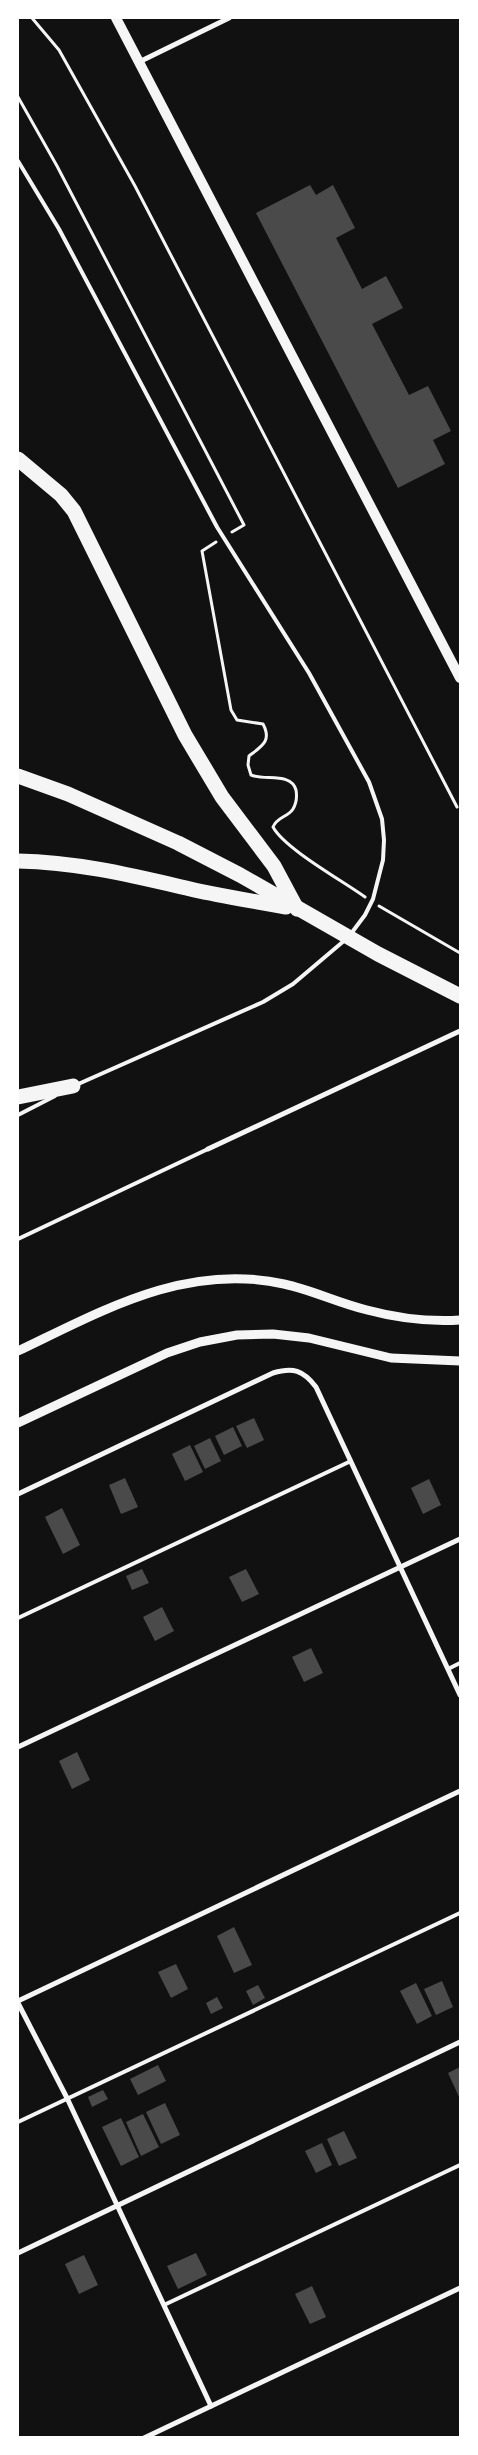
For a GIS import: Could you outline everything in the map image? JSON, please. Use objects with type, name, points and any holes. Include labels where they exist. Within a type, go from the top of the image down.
[{"type":"highway","points":[[18,459],[61,495],[74,510],[188,741],[222,796],[274,866],[298,909]]},
{"type":"highway","points":[[18,776],[68,794],[178,843],[240,875],[378,954],[460,996]]},
{"type":"highway","points":[[18,861],[42,862],[127,873],[202,891],[298,909]]},
{"type":"highway","points":[[18,866],[42,862]]},
{"type":"highway","points":[[18,1097],[73,1086]]},
{"type":"main road","points":[[116,18],[460,678]]},
{"type":"street","points":[[139,62],[229,18]]},
{"type":"street","points":[[208,1149],[460,1031]]},
{"type":"street","points":[[18,1352],[138,1296],[172,1285],[206,1281],[244,1280],[281,1283],[383,1314],[416,1319],[460,1320]]},
{"type":"street","points":[[18,1423],[167,1353],[200,1342],[236,1335],[273,1334],[309,1338],[391,1358],[460,1361]]},
{"type":"street","points":[[18,1494],[273,1373],[294,1369],[305,1374],[316,1387],[460,1695]]},
{"type":"street","points":[[18,1748],[460,1539]]},
{"type":"street","points":[[211,2406],[67,2098],[18,2002],[460,1791]]},
{"type":"street","points":[[18,2253],[117,2204],[460,2042]]},
{"type":"street","points":[[144,2438],[460,2288]]},
{"type":"lane","points":[[18,160],[59,228],[217,527],[309,673],[361,764],[380,808],[384,840],[379,880],[365,916],[346,940],[304,975],[263,1002],[73,1086],[18,1115]]},
{"type":"lane","points":[[18,1239],[208,1149]]},
{"type":"lane","points":[[18,1618],[351,1461]]},
{"type":"lane","points":[[448,1669],[460,1663]]},
{"type":"lane","points":[[18,2122],[460,1913]]},
{"type":"lane","points":[[164,2305],[460,2165]]},
{"type":"path","points":[[32,18],[59,50],[136,186],[457,807]]},
{"type":"path","points":[[18,97],[57,166],[244,525],[235,530]]},
{"type":"path","points":[[211,544],[202,550],[231,710],[237,720],[263,724],[268,733],[266,742],[249,756],[248,765],[251,775],[261,779],[285,778],[294,783],[297,792],[292,811],[275,821],[273,827],[289,844],[386,911],[460,953]]},
{"type":"building","points":[[310,185],[316,195],[333,185],[355,228],[336,238],[362,289],[386,276],[403,308],[372,324],[409,395],[428,386],[451,431],[433,440],[445,464],[398,488],[256,213]]},
{"type":"building","points":[[254,1418],[264,1440],[247,1448],[236,1426]]},
{"type":"building","points":[[233,1427],[242,1446],[224,1455],[215,1436]]},
{"type":"building","points":[[210,1438],[221,1461],[205,1469],[194,1446]]},
{"type":"building","points":[[190,1445],[203,1472],[185,1481],[172,1454]]},
{"type":"building","points":[[125,1478],[138,1507],[121,1514],[109,1485]]},
{"type":"building","points":[[429,1479],[441,1505],[423,1514],[411,1488]]},
{"type":"building","points":[[62,1508],[80,1545],[63,1554],[45,1517]]},
{"type":"building","points":[[142,1569],[149,1583],[132,1590],[126,1576]]},
{"type":"building","points":[[246,1569],[259,1594],[242,1602],[229,1577]]},
{"type":"building","points":[[162,1607],[174,1631],[155,1641],[143,1617]]},
{"type":"building","points":[[311,1648],[323,1673],[304,1682],[292,1657]]},
{"type":"building","points":[[77,1752],[90,1780],[72,1789],[59,1761]]},
{"type":"building","points":[[234,1927],[252,1965],[234,1973],[217,1936]]},
{"type":"building","points":[[176,1964],[188,1989],[171,1998],[158,1972]]},
{"type":"building","points":[[442,1981],[453,2007],[436,2015],[424,1989]]},
{"type":"building","points":[[416,1983],[432,2016],[417,2024],[400,1991]]},
{"type":"building","points":[[258,1985],[265,1998],[253,2005],[246,1991]]},
{"type":"building","points":[[217,1997],[223,2008],[211,2014],[206,2003]]},
{"type":"building","points":[[158,2065],[166,2081],[138,2095],[130,2079]]},
{"type":"building","points":[[460,2067],[460,2099],[448,2073]]},
{"type":"building","points":[[103,2090],[108,2099],[92,2107],[88,2097]]},
{"type":"building","points":[[165,2103],[180,2135],[161,2144],[146,2112]]},
{"type":"building","points":[[143,2114],[159,2147],[141,2156],[126,2122]]},
{"type":"building","points":[[121,2118],[139,2157],[121,2166],[102,2127]]},
{"type":"building","points":[[344,2131],[357,2158],[339,2166],[327,2139]]},
{"type":"building","points":[[322,2143],[332,2165],[316,2173],[305,2151]]},
{"type":"building","points":[[196,2253],[207,2275],[178,2289],[167,2266]]},
{"type":"building","points":[[84,2255],[98,2285],[79,2294],[65,2264]]},
{"type":"building","points":[[312,2286],[326,2317],[310,2324],[295,2294]]}]
